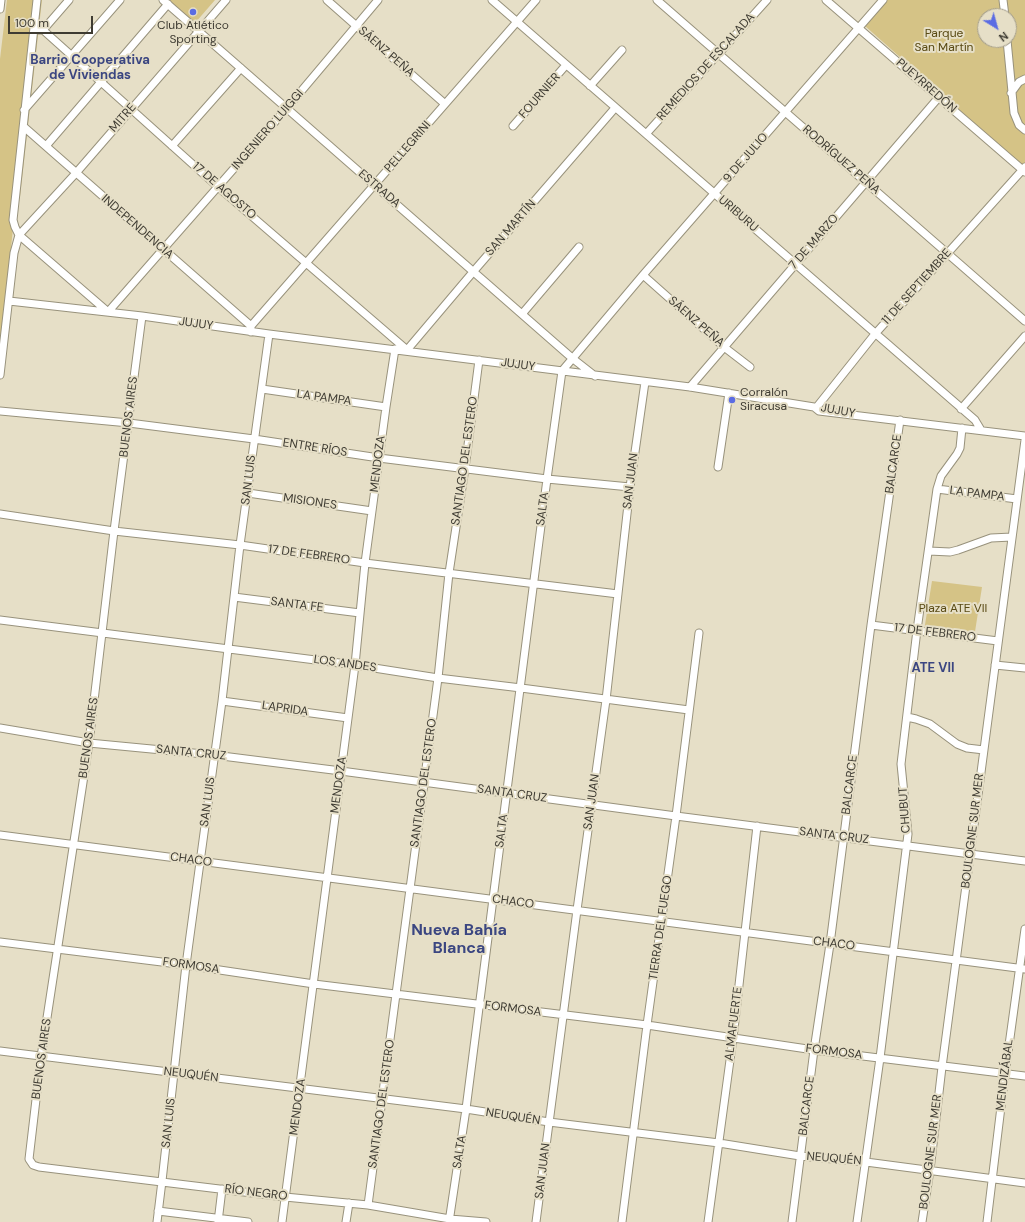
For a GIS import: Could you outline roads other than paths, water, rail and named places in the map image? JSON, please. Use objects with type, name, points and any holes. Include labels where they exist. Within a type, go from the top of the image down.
[{"type":"street","points":[[0,9],[1,0]]},
{"type":"street","points":[[37,0],[13,220],[19,235],[108,312]]},
{"type":"street","points":[[34,31],[43,30],[69,0]]},
{"type":"street","points":[[24,110],[120,0]]},
{"type":"street","name":"MITRE","points":[[19,235],[76,173],[226,0]]},
{"type":"street","name":"SÁENZ PEÑA","points":[[327,0],[446,104]]},
{"type":"street","name":"INGENIERO LUIGGI","points":[[108,312],[287,108],[378,0]]},
{"type":"street","name":"URIBURU","points":[[492,0],[975,420],[981,430]]},
{"type":"street","name":"PELLEGRINI","points":[[251,329],[536,0]]},
{"type":"street","name":"REMEDIOS DE ESCALADA","points":[[646,134],[767,0]]},
{"type":"street","name":"PUEYRREDÓN","points":[[826,0],[1024,168]]},
{"type":"street","name":"9 DE JULIO","points":[[562,371],[643,275],[883,0]]},
{"type":"street","points":[[46,146],[101,83],[166,2]]},
{"type":"street","name":"ESTRADA","points":[[166,2],[374,186],[572,358],[596,376]]},
{"type":"street","name":"RODRÍGUEZ PEÑA","points":[[662,2],[718,54],[1025,321]]},
{"type":"street","name":"17 DE AGOSTO","points":[[43,30],[172,146],[407,350]]},
{"type":"street","points":[[1008,48],[1014,113],[1019,125],[1025,130]]},
{"type":"street","points":[[590,86],[622,50]]},
{"type":"street","name":"FOURNIER","points":[[513,126],[566,65]]},
{"type":"street","points":[[172,146],[241,68]]},
{"type":"street","points":[[1010,76],[1023,80]]},
{"type":"street","points":[[1011,93],[1014,87],[1023,80]]},
{"type":"street","name":"7 DE MARZO","points":[[690,387],[939,97]]},
{"type":"street","name":"SAN MARTÍN","points":[[407,350],[615,108]]},
{"type":"street","name":"INDEPENDENCIA","points":[[24,127],[251,329]]},
{"type":"street","name":"11 DE SEPTIEMBRE","points":[[816,408],[875,334],[1024,168]]},
{"type":"street","points":[[0,375],[14,253],[19,235]]},
{"type":"street","points":[[522,314],[579,247]]},
{"type":"street","name":"SÁENZ PEÑA","points":[[643,275],[724,347],[750,367]]},
{"type":"street","name":"JUJUY","points":[[9,301],[251,329],[268,334],[407,350],[596,376],[690,387],[814,406],[819,410],[1025,436]]},
{"type":"street","name":"BUENOS AIRES","points":[[29,1159],[41,1057],[89,742],[114,531],[142,316]]},
{"type":"street","name":"SAN LUIS","points":[[157,1222],[186,965],[222,701],[240,545],[262,389],[268,334]]},
{"type":"street","points":[[961,409],[1025,336]]},
{"type":"street","name":"MENDOZA","points":[[282,1222],[342,771],[355,665],[365,563],[395,349]]},
{"type":"street","name":"SANTIAGO DEL ESTERO","points":[[368,1205],[438,678],[449,573],[479,360]]},
{"type":"street","name":"SALTA","points":[[450,1220],[494,899],[506,794],[562,371]]},
{"type":"street","name":"SAN JUAN","points":[[536,1222],[606,700],[630,487],[645,382]]},
{"type":"street","name":"LA PAMPA","points":[[262,389],[386,407]]},
{"type":"street","points":[[718,467],[729,393]]},
{"type":"street","name":"ENTRE RÍOS","points":[[0,411],[129,423],[254,439],[379,458],[547,479],[630,487]]},
{"type":"street","name":"BALCARCE","points":[[792,1222],[814,1050],[830,944],[871,625],[900,420]]},
{"type":"street","name":"CHUBUT","points":[[857,1222],[880,1058],[908,834],[902,764],[918,630],[937,489],[941,476],[960,448],[962,428]]},
{"type":"street","name":"BOULOGNE SUR MER","points":[[922,1222],[1025,440]]},
{"type":"street","name":"LA PAMPA","points":[[937,489],[1017,500]]},
{"type":"street","name":"MISIONES","points":[[248,493],[372,511]]},
{"type":"street","name":"17 DE FEBRERO","points":[[0,514],[114,531],[240,545],[365,563],[618,594]]},
{"type":"street","points":[[929,551],[954,551],[991,538],[1012,537]]},
{"type":"street","name":"SANTA FE","points":[[234,597],[360,613]]},
{"type":"street","name":"LOS ANDES","points":[[0,620],[355,665],[438,678],[689,710]]},
{"type":"street","name":"17 DE FEBRERO","points":[[871,625],[998,641]]},
{"type":"street","name":"TIERRA DEL FUEGO","points":[[622,1222],[676,816],[698,633]]},
{"type":"street","points":[[995,665],[1025,668]]},
{"type":"street","name":"LAPRIDA","points":[[222,701],[348,718]]},
{"type":"street","points":[[907,717],[930,724],[957,744],[967,748],[984,750]]},
{"type":"street","name":"SANTA CRUZ","points":[[0,728],[89,742],[214,755],[342,771],[506,794],[1025,861]]},
{"type":"street","name":"ALMAFUERTE","points":[[708,1222],[733,1038],[757,826]]},
{"type":"street","name":"CHACO","points":[[0,835],[830,944],[956,959],[1022,969]]},
{"type":"street","name":"MENDIZÁBAL","points":[[987,1222],[1005,1074],[1022,969],[1025,929]]},
{"type":"street","name":"FORMOSA","points":[[0,942],[58,948],[314,984],[647,1026],[942,1067],[1025,1076]]},
{"type":"street","name":"NEUQUÉN","points":[[0,1051],[382,1100],[466,1109],[549,1122],[718,1143],[800,1156],[866,1162],[1025,1183]]},
{"type":"street","name":"RÍO NEGRO","points":[[29,1159],[33,1165],[39,1167],[285,1197],[368,1205],[450,1220],[486,1222]]},
{"type":"street","points":[[218,1220],[222,1189]]},
{"type":"street","points":[[346,1222],[349,1203]]},
{"type":"street","points":[[158,1211],[218,1220],[248,1222]]},
{"type":"place","name":"Club Atlético Sporting","points":[[193,12]]},
{"type":"place","name":"Corralón Siracusa","points":[[732,400]]},
{"type":"district","name":"Barrio Cooperativa de Viviendas","points":[[90,68]]},
{"type":"district","name":"ATE VII","points":[[933,669]]},
{"type":"district","name":"Nueva Bahía Blanca","points":[[459,940]]},
{"type":"park label","name":"Parque San Martín","points":[[944,41]]},
{"type":"park label","name":"Plaza ATE VII","points":[[953,609]]}]
